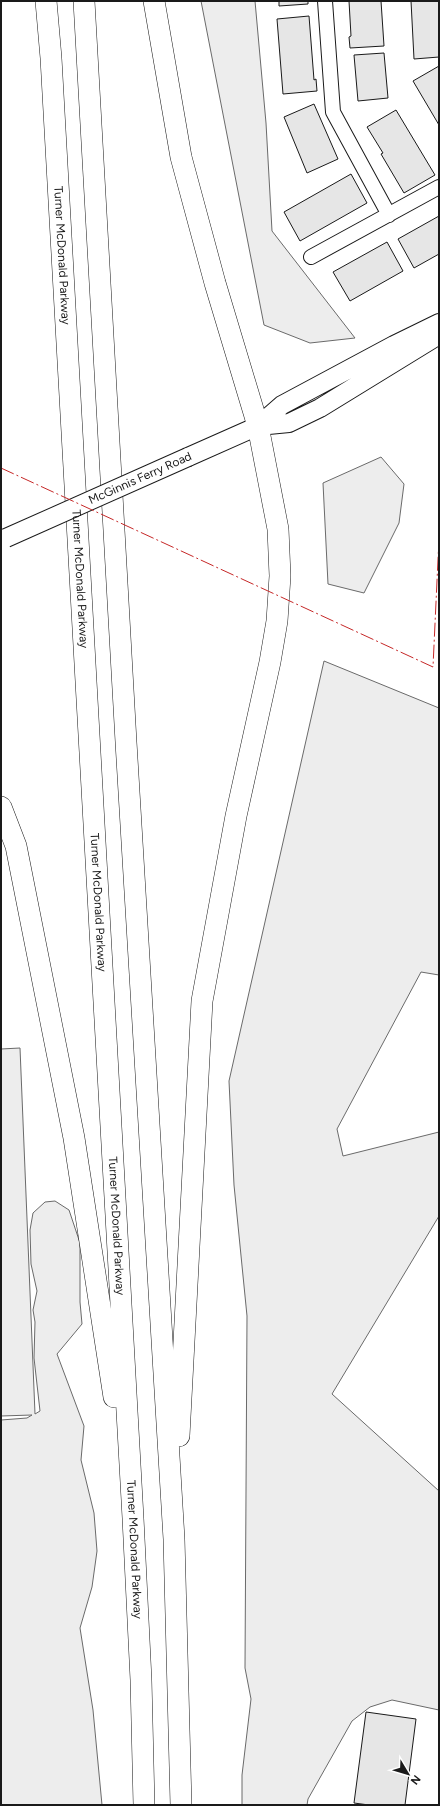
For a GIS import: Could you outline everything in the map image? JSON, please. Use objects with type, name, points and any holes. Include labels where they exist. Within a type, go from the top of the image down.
[{"type":"highway","name":"Turner McDonald Parkway","points":[[46,1],[60,207],[133,1518],[141,1680],[144,1805]]},
{"type":"highway","points":[[84,1],[126,742],[174,1539],[181,1805]]},
{"type":"highway","points":[[154,1],[182,157],[215,283],[258,426],[278,529],[280,576],[277,621],[270,662],[236,816],[202,1000],[174,1539]]},
{"type":"highway","points":[[1,807],[16,846],[74,1138],[133,1518]]},
{"type":"main road","name":"McGinnis Ferry Road","points":[[3,539],[258,426],[282,405],[394,345],[439,323]]},
{"type":"main road","name":"McGinnis Ferry Road","points":[[258,426],[289,423],[320,408],[439,335]]},
{"type":"street","points":[[325,1],[333,112],[389,215]]},
{"type":"street","points":[[311,257],[439,187]]},
{"type":"shaded area","points":[[201,1],[255,1],[266,123],[272,231],[355,338],[310,343],[264,325]]},
{"type":"shaded area","points":[[381,457],[404,484],[399,523],[364,593],[328,584],[323,483]]},
{"type":"shaded area","points":[[324,661],[439,708],[439,975],[421,972],[337,1129],[343,1156],[439,1132],[439,1216],[332,1394],[439,1491],[439,1710],[392,1700],[370,1707],[352,1721],[308,1799],[307,1805],[242,1805],[242,1775],[251,1699],[245,1668],[247,1316],[234,1185],[229,1081]]},
{"type":"shaded area","points":[[20,1048],[35,1414],[40,1411],[34,1358],[35,1322],[33,1310],[37,1291],[31,1264],[30,1230],[33,1213],[45,1202],[55,1201],[69,1210],[80,1243],[80,1302],[82,1324],[57,1354],[84,1426],[81,1460],[94,1513],[97,1551],[92,1587],[80,1628],[93,1710],[102,1805],[1,1805],[1,1420],[27,1418],[32,1415],[1,1416],[1,1049]]},
{"type":"building","points":[[279,1],[308,1],[308,4],[279,6]]},
{"type":"building","points":[[349,1],[381,1],[384,46],[350,48],[349,37],[351,36]]},
{"type":"building","points":[[411,1],[439,1],[439,57],[414,59]]},
{"type":"building","points":[[309,16],[314,80],[316,79],[317,91],[283,94],[277,19]]},
{"type":"building","points":[[384,53],[388,98],[358,101],[354,55]]},
{"type":"building","points":[[439,66],[439,125],[413,81]]},
{"type":"building","points":[[314,104],[338,159],[307,173],[284,117]]},
{"type":"building","points":[[396,110],[435,175],[404,193],[381,154],[383,153],[367,127]]},
{"type":"building","points":[[351,174],[367,203],[300,241],[284,212]]},
{"type":"building","points":[[439,216],[439,254],[414,268],[398,239]]},
{"type":"building","points":[[387,242],[403,271],[350,301],[333,272]]},
{"type":"building","points":[[366,1712],[416,1719],[405,1805],[369,1805],[354,1803]]},
{"type":"power","points":[[1,468],[433,667],[439,538]]}]
